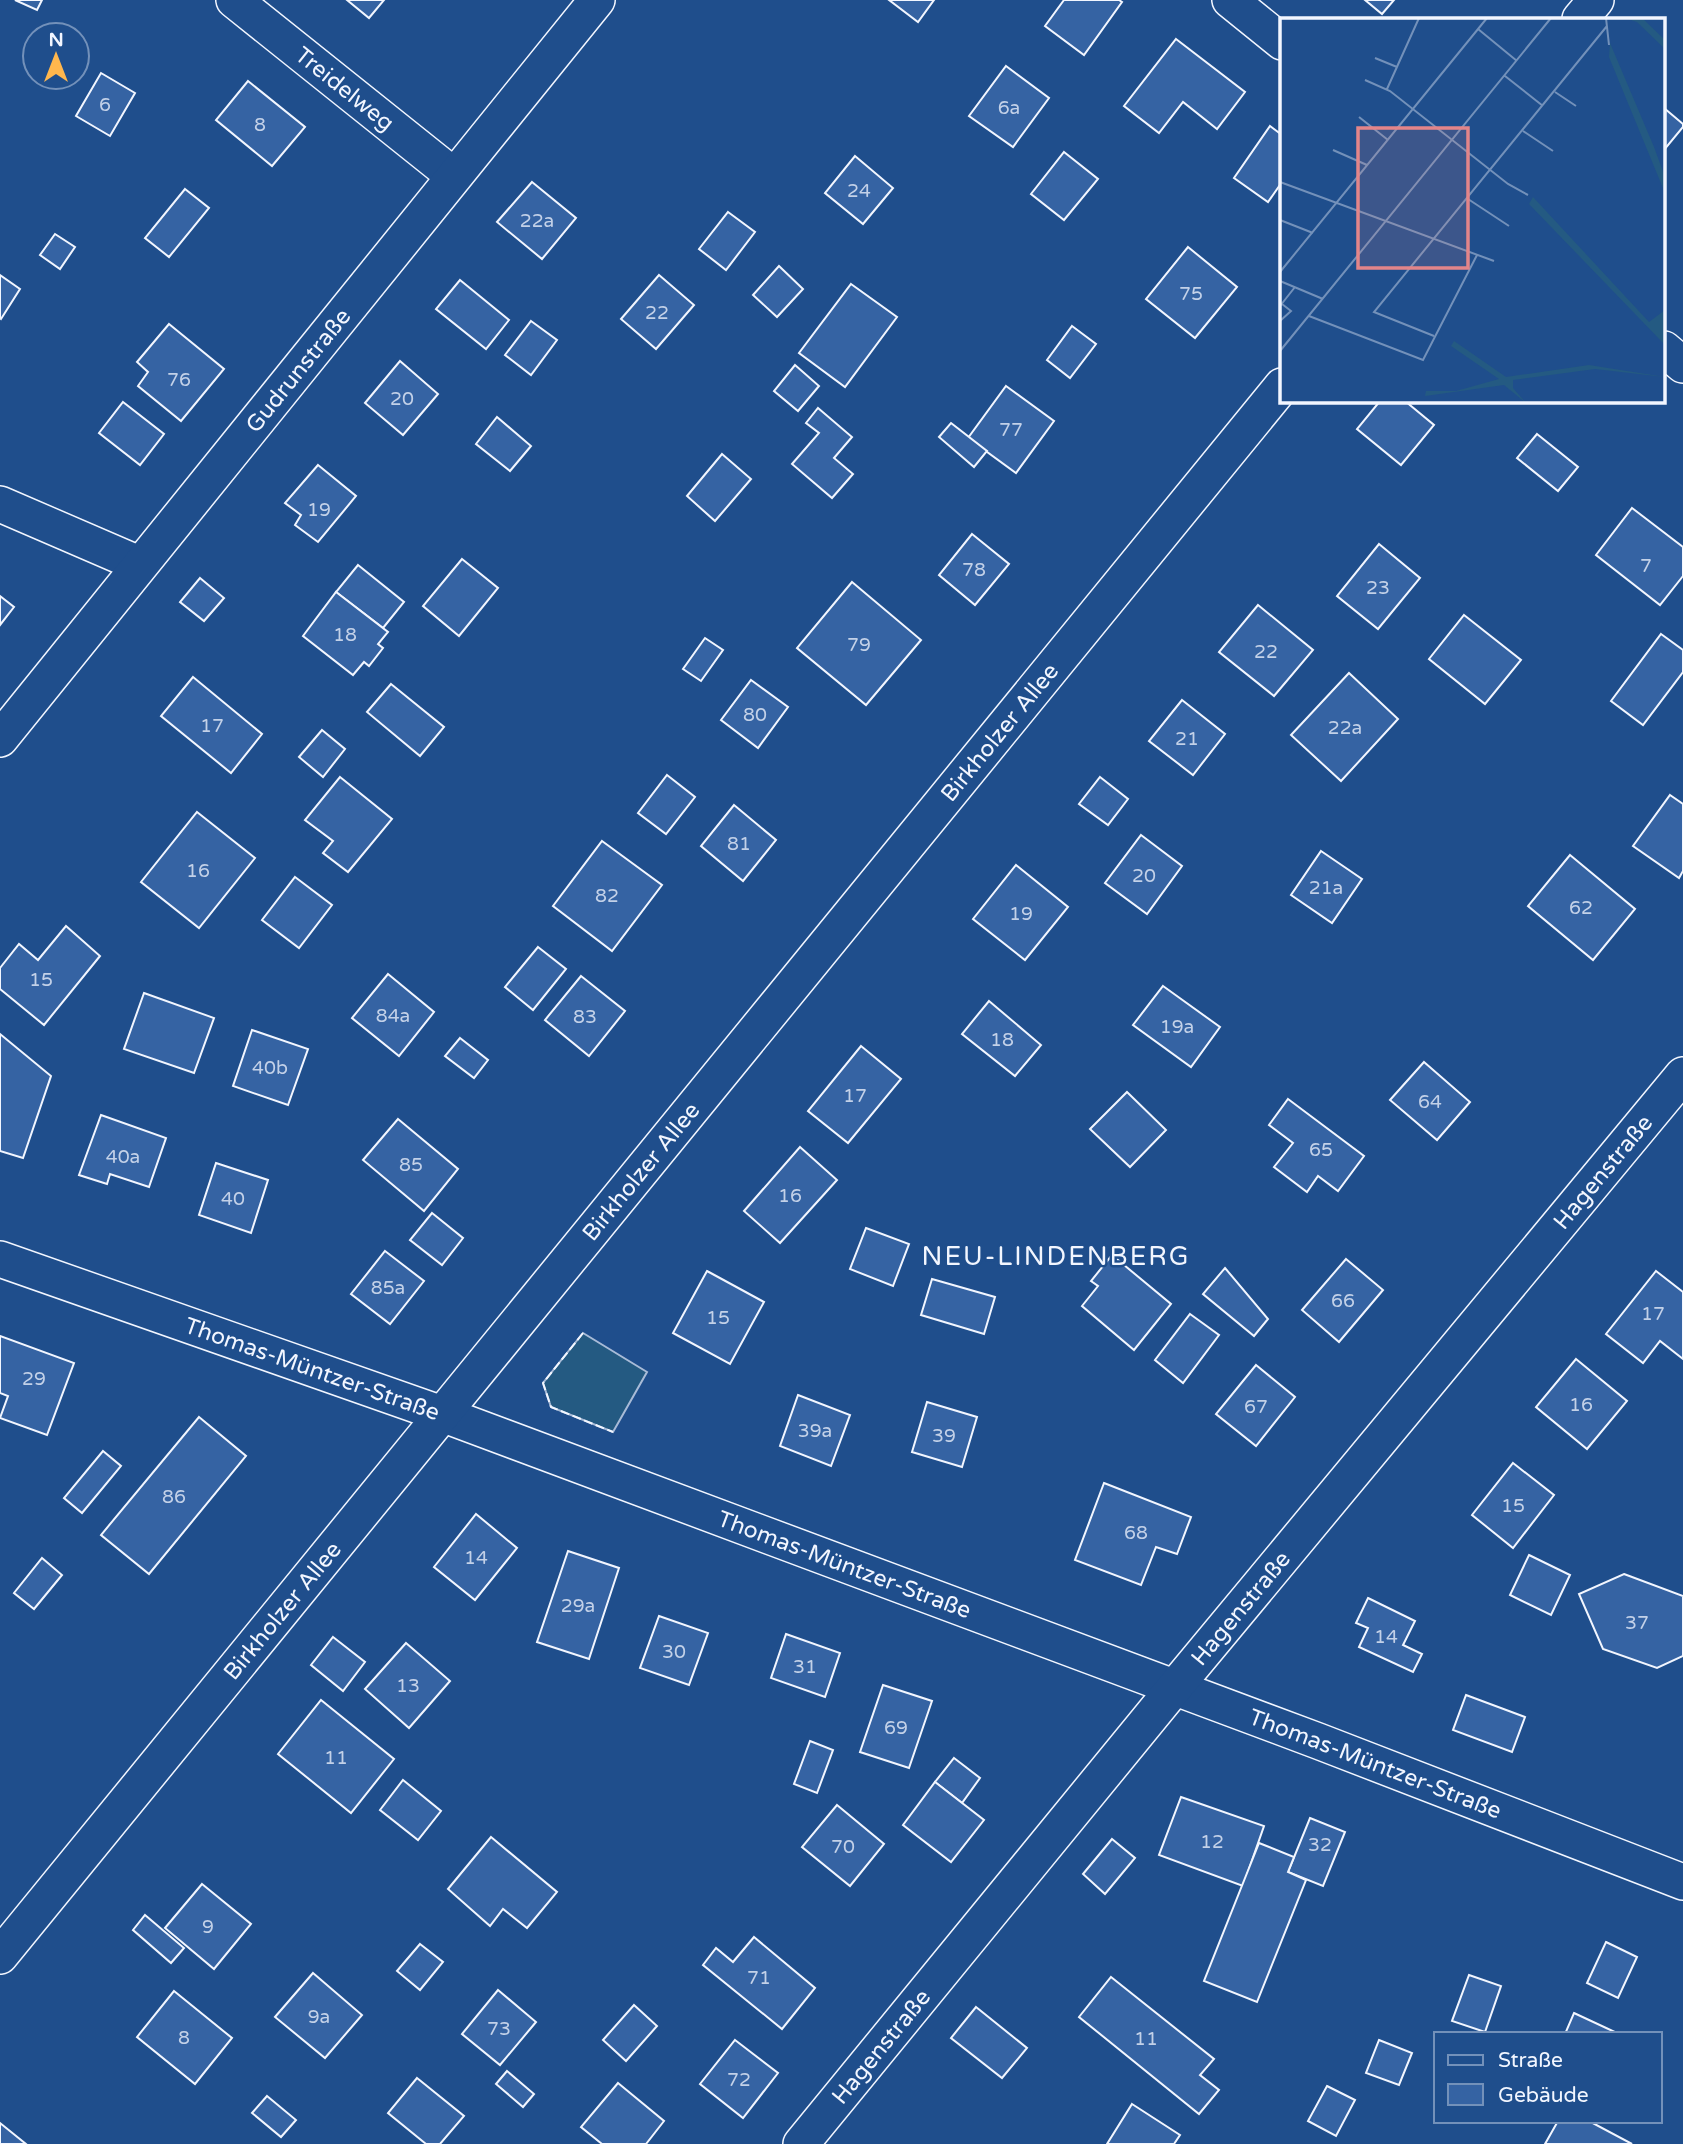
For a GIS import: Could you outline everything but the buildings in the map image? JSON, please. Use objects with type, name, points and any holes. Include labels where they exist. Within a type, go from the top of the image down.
[{"type":"street","name":"Treidelweg","points":[[234,0],[454,176]]},
{"type":"street","name":"Gudrunstraße","points":[[0,739],[597,0]]},
{"type":"street","points":[[1230,0],[1280,40]]},
{"type":"street","points":[[1581,18],[1596,0]]},
{"type":"street","points":[[1666,351],[1683,365]]},
{"type":"street","name":"Birkholzer Allee","points":[[0,1956],[1280,388]]},
{"type":"street","points":[[0,504],[139,564]]},
{"type":"street","name":"Hagenstraße","points":[[801,2144],[1175,1687],[1682,1079]]},
{"type":"street","name":"Thomas-Müntzer-Straße","points":[[0,1259],[442,1414],[1175,1687],[1683,1882]]},
{"type":"shaded area","points":[[583,1333],[647,1372],[613,1432],[551,1407],[543,1383]]},
{"type":"fence","points":[[583,1333],[543,1383],[551,1407],[613,1432]]},
{"type":"district","name":"NEU-LINDENBERG","points":[[1056,1256]]}]
